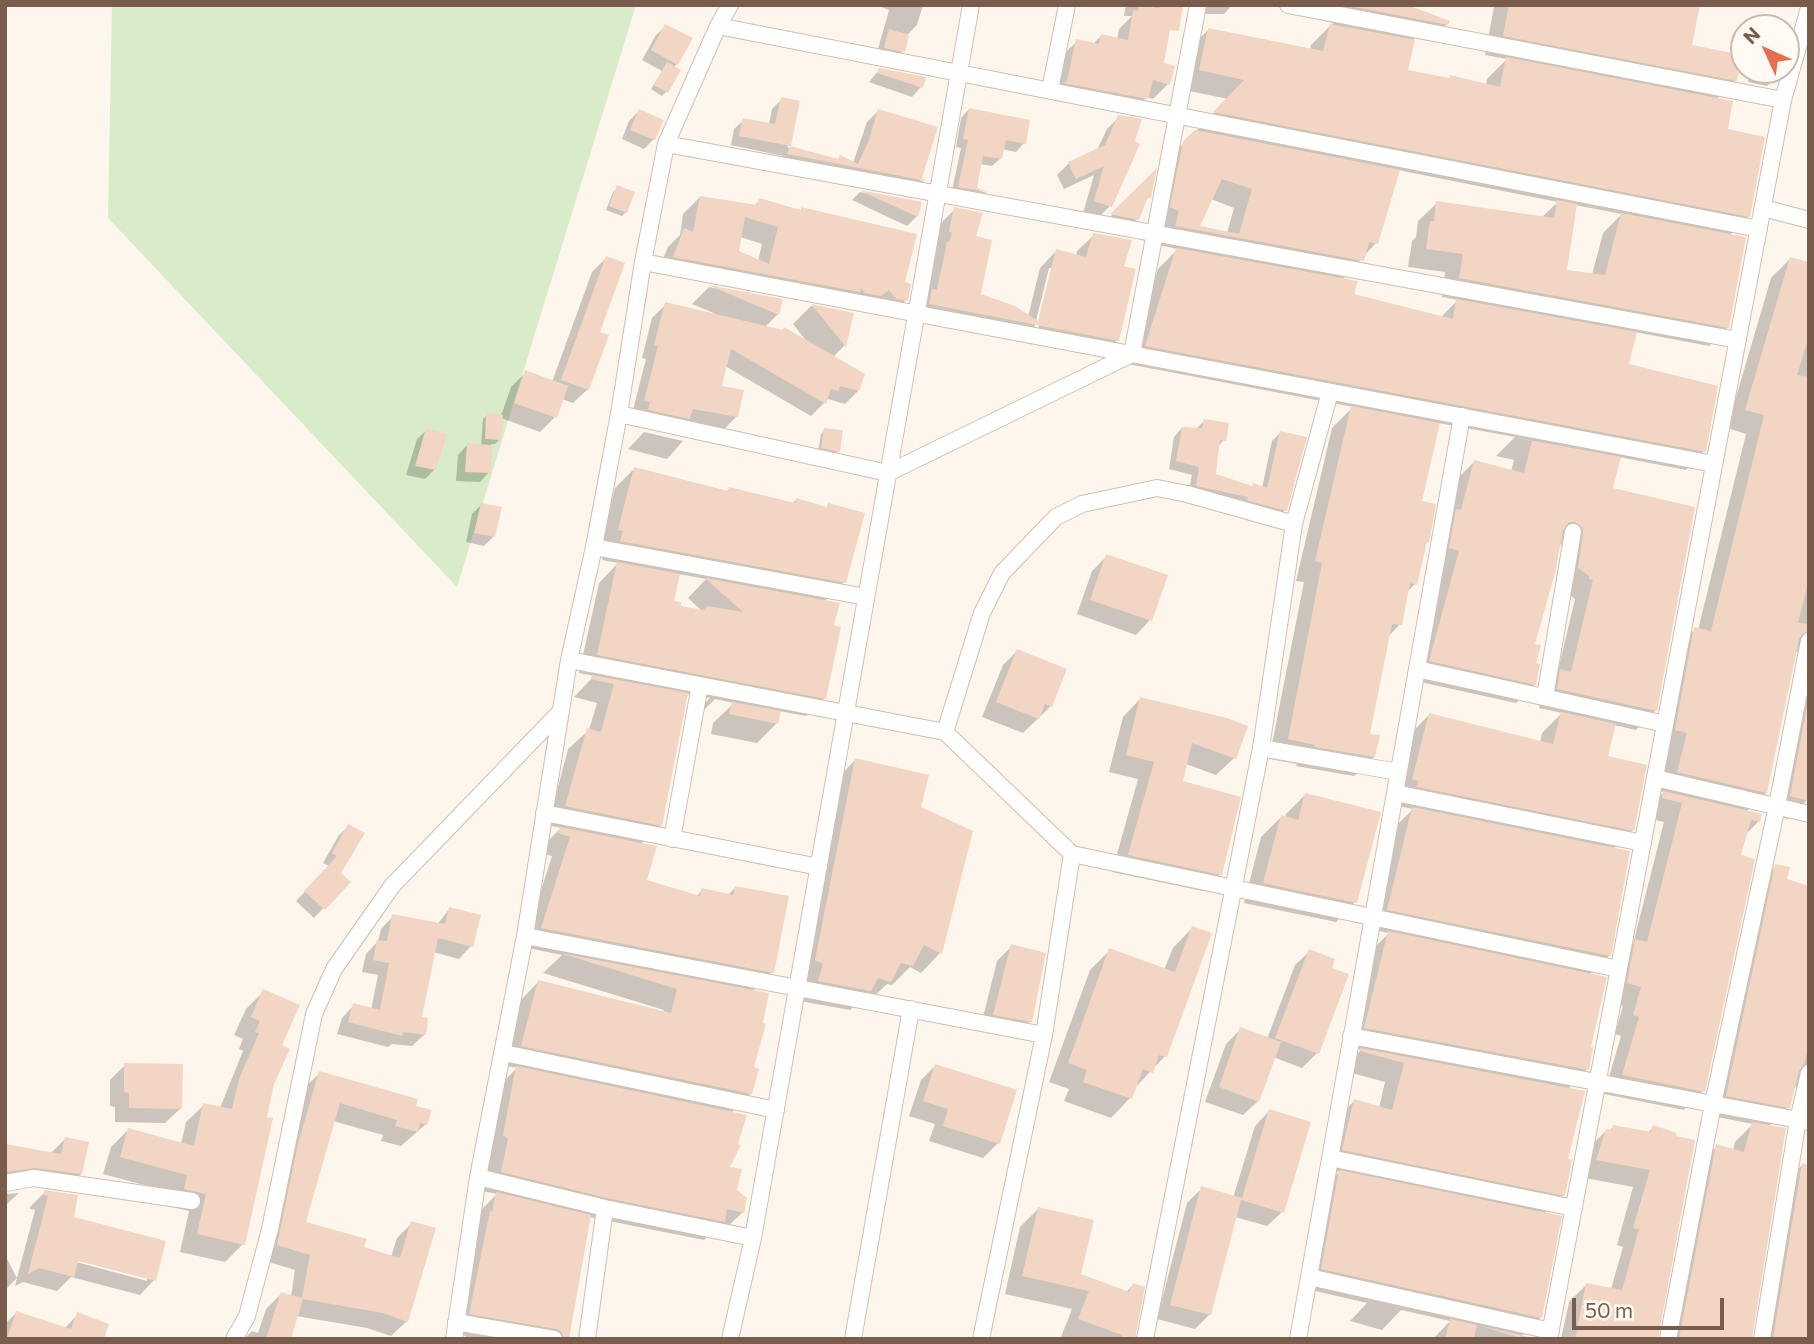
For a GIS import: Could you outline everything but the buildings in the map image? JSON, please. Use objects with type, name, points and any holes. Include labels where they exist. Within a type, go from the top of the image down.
[{"type":"street","points":[[554,1339],[455,1331],[478,1177],[525,936],[569,660],[594,547],[666,144],[718,26],[730,5]]},
{"type":"street","points":[[730,1339],[753,1238],[971,5]]},
{"type":"street","points":[[1050,90],[1067,5]]},
{"type":"street","points":[[1132,355],[1198,5]]},
{"type":"street","points":[[1287,5],[1783,100]]},
{"type":"street","points":[[1309,1276],[1550,1335],[1783,100],[1809,8]]},
{"type":"street","points":[[718,26],[1759,229]]},
{"type":"street","points":[[666,144],[1738,340]]},
{"type":"street","points":[[1763,208],[1809,220]]},
{"type":"street","points":[[643,262],[1714,464]]},
{"type":"street","points":[[619,414],[888,472],[1132,355]]},
{"type":"street","points":[[1145,1339],[1261,748],[1294,524],[1330,392]]},
{"type":"street","points":[[1298,1339],[1462,416]]},
{"type":"street","points":[[945,732],[982,613],[1002,573],[1056,517],[1082,504],[1157,488],[1294,524]]},
{"type":"street","points":[[1545,696],[1573,532]]},
{"type":"street","points":[[594,547],[866,597]]},
{"type":"street","points":[[1668,1339],[1713,1104],[1777,806],[1809,641]]},
{"type":"street","points":[[569,660],[945,732],[1072,854],[1619,969]]},
{"type":"street","points":[[1417,668],[1665,724]]},
{"type":"street","points":[[672,839],[700,685]]},
{"type":"street","points":[[234,1339],[247,1316],[270,1229],[314,1014],[334,969],[392,886],[561,712]]},
{"type":"street","points":[[1261,748],[1398,772]]},
{"type":"street","points":[[1655,778],[1809,814]]},
{"type":"street","points":[[1395,793],[1643,843]]},
{"type":"street","points":[[544,814],[819,867]]},
{"type":"street","points":[[981,1339],[1044,1035],[1072,854]]},
{"type":"street","points":[[525,936],[1044,1035]]},
{"type":"street","points":[[853,1339],[911,1009]]},
{"type":"street","points":[[1351,1036],[1803,1121]]},
{"type":"street","points":[[504,1053],[776,1110]]},
{"type":"street","points":[[1762,1339],[1803,1121],[1809,1073]]},
{"type":"street","points":[[1330,1157],[1574,1208]]},
{"type":"street","points":[[478,1177],[605,1208],[753,1238]]},
{"type":"street","points":[[5,1184],[34,1178],[192,1201]]},
{"type":"street","points":[[587,1339],[605,1208]]},
{"type":"green space","points":[[112,5],[636,5],[457,587],[108,218]]}]
